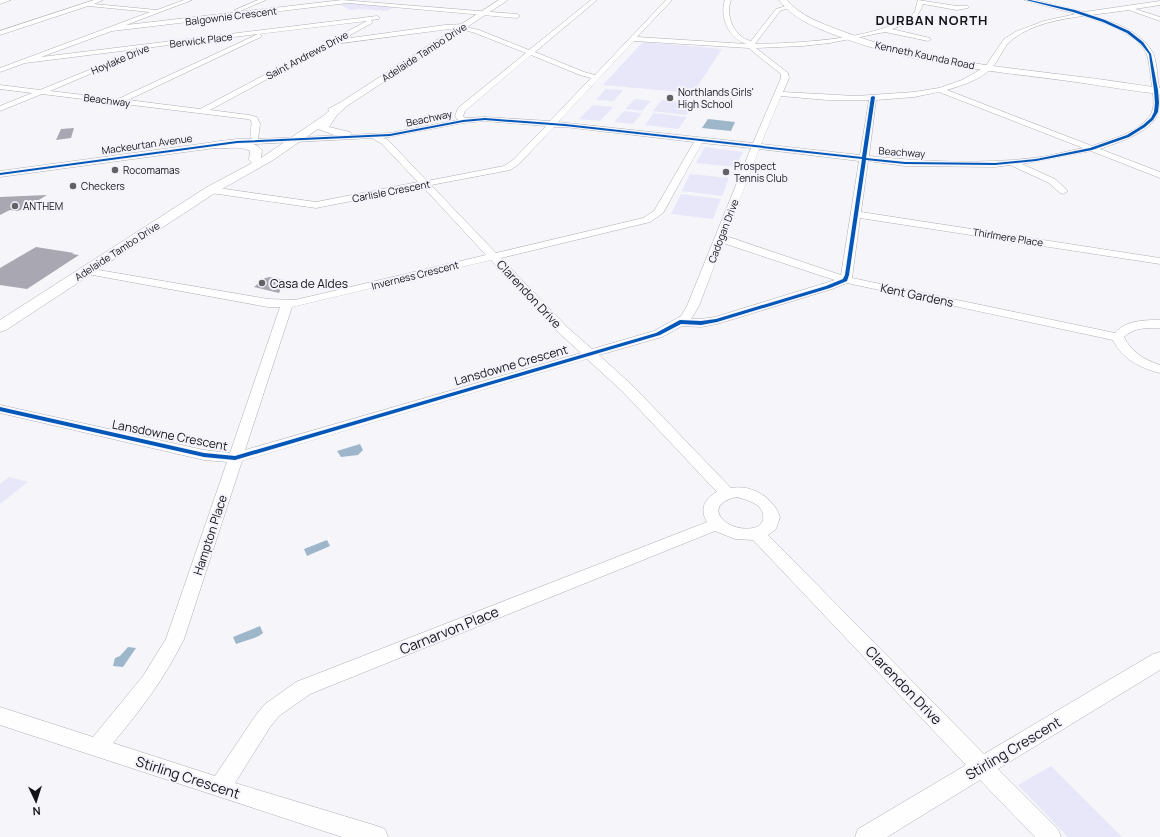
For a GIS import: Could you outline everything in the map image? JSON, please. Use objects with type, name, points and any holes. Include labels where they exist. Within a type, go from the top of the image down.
[{"type":"main road","points":[[778,10],[780,6],[786,3]]},
{"type":"main road","name":"Kenneth Kaunda Road","points":[[786,3],[812,22],[852,38],[911,54],[988,68],[1158,89]]},
{"type":"street","points":[[0,2],[8,0]]},
{"type":"street","points":[[0,33],[100,0]]},
{"type":"street","points":[[0,70],[189,0]]},
{"type":"street","points":[[201,26],[263,0]]},
{"type":"street","name":"Balgownie Crescent","points":[[111,29],[222,17],[347,0],[517,16]]},
{"type":"street","name":"Saint Andrews Drive","points":[[202,111],[411,0]]},
{"type":"street","name":"Adelaide Tambo Drive","points":[[235,176],[255,160],[333,113],[344,104],[504,0]]},
{"type":"street","points":[[461,119],[459,113],[461,110],[594,0]]},
{"type":"street","name":"Carlisle Crescent","points":[[211,190],[316,205],[507,168],[516,162],[669,0]]},
{"type":"street","points":[[728,0],[725,8],[729,23],[740,39],[752,44]]},
{"type":"street","points":[[1027,0],[1084,14]]},
{"type":"street","points":[[632,39],[710,44],[802,44],[852,38],[886,30],[911,18],[918,11],[920,1],[957,8],[966,7]]},
{"type":"street","points":[[779,94],[815,97],[873,97],[940,90],[966,80],[988,68],[1007,40],[1018,33],[1047,22],[1084,14],[1160,3]]},
{"type":"street","points":[[87,4],[159,11]]},
{"type":"street","points":[[492,8],[520,10]]},
{"type":"street","points":[[1126,9],[1160,19]]},
{"type":"street","points":[[752,44],[778,10]]},
{"type":"street","name":"Beachway","points":[[293,137],[400,130],[461,119],[494,119],[565,125],[864,159],[940,164],[1012,163],[1054,157],[1091,149],[1118,140],[1144,126],[1156,112],[1158,89],[1150,54],[1142,43],[1121,28],[1084,14]]},
{"type":"street","name":"Berwick Place","points":[[25,61],[270,31],[383,15]]},
{"type":"street","points":[[476,18],[510,22]]},
{"type":"street","points":[[333,41],[445,27],[462,27],[477,31],[582,74],[596,77]]},
{"type":"street","points":[[886,30],[928,39]]},
{"type":"street","points":[[119,102],[270,31]]},
{"type":"street","name":"Hoylake Drive","points":[[0,109],[180,34]]},
{"type":"street","name":"Cadogan Drive","points":[[680,322],[686,318],[693,306],[785,78],[784,73],[754,50],[752,44]]},
{"type":"street","name":"Beachway","points":[[0,87],[249,117],[256,122],[249,129]]},
{"type":"street","points":[[940,90],[1160,175]]},
{"type":"street","points":[[680,322],[701,323],[717,320],[828,287],[846,280],[873,97]]},
{"type":"street","name":"Adelaide Tambo Drive","points":[[0,327],[211,190],[269,158],[293,137],[326,112],[344,104]]},
{"type":"street","points":[[333,113],[323,128],[346,134]]},
{"type":"street","name":"Beachway","points":[[388,139],[461,119]]},
{"type":"street","points":[[228,139],[249,129],[254,133],[255,137]]},
{"type":"street","name":"Clarendon Drive","points":[[293,137],[374,136],[388,139],[426,184],[563,330],[628,389],[727,493]]},
{"type":"street","name":"Mackeurtan Avenue","points":[[0,174],[228,139],[293,137]]},
{"type":"street","name":"Mackeurtan Avenue","points":[[0,170],[165,149],[293,137]]},
{"type":"street","name":"Inverness Crescent","points":[[87,271],[268,303],[300,303],[654,216],[661,209],[700,141]]},
{"type":"street","points":[[214,145],[244,145],[253,147],[256,150],[255,160]]},
{"type":"street","points":[[1012,163],[1052,181],[1063,191]]},
{"type":"street","name":"Thirlmere Place","points":[[856,214],[1160,261]]},
{"type":"street","name":"Kent Gardens","points":[[720,238],[846,280],[1118,336]]},
{"type":"street","name":"Hampton Place","points":[[97,747],[140,696],[167,657],[182,619],[287,304]]},
{"type":"street","name":"Lansdowne Crescent","points":[[0,409],[204,455],[235,458],[658,334],[680,322]]},
{"type":"street","points":[[1160,324],[1133,326],[1123,330],[1118,336],[1121,344],[1128,352],[1138,359],[1160,369]]},
{"type":"street","points":[[737,492],[757,497],[770,509],[772,516],[770,523],[765,529],[746,535],[725,530],[717,524],[712,517],[710,509],[713,502],[718,497],[727,493],[737,492]]},
{"type":"street","name":"Carnarvon Place","points":[[220,788],[263,721],[272,710],[303,688],[717,524]]},
{"type":"street","name":"Clarendon Drive","points":[[756,533],[1050,837]]},
{"type":"street","name":"Stirling Crescent","points":[[866,837],[1160,660]]},
{"type":"street","name":"Stirling Crescent","points":[[0,716],[220,788],[377,837]]},
{"type":"shaded area","points":[[350,2],[396,6],[387,11],[359,9],[350,10],[339,4]]},
{"type":"shaded area","points":[[643,42],[722,49],[693,93],[603,85]]},
{"type":"shaded area","points":[[606,89],[623,90],[614,101],[596,100]]},
{"type":"shaded area","points":[[635,99],[651,101],[642,111],[625,109]]},
{"type":"shaded area","points":[[662,100],[695,104],[686,115],[653,111]]},
{"type":"shaded area","points":[[593,105],[613,107],[600,121],[579,119]]},
{"type":"shaded area","points":[[624,111],[642,113],[633,124],[614,122]]},
{"type":"shaded area","points":[[654,113],[687,117],[678,129],[645,125]]},
{"type":"shaded area","points":[[708,119],[735,122],[731,131],[702,128]]},
{"type":"shaded area","points":[[705,147],[743,152],[735,167],[696,163]]},
{"type":"shaded area","points":[[690,174],[729,178],[722,196],[682,191]]},
{"type":"shaded area","points":[[681,194],[721,199],[713,219],[671,214]]},
{"type":"shaded area","points":[[360,444],[363,450],[358,455],[341,457],[337,451]]},
{"type":"shaded area","points":[[9,477],[28,482],[0,504],[0,484]]},
{"type":"shaded area","points":[[327,540],[330,546],[307,556],[304,549]]},
{"type":"shaded area","points":[[260,626],[263,633],[254,638],[236,644],[233,637]]},
{"type":"shaded area","points":[[128,647],[136,648],[123,667],[113,666],[115,658],[120,656]]},
{"type":"shaded area","points":[[1051,766],[1122,837],[1068,837],[1018,785]]},
{"type":"building","points":[[74,128],[71,138],[56,140],[61,129]]},
{"type":"building","name":"ANTHEM","points":[[47,195],[24,209],[17,211],[10,210],[0,215],[0,197]]},
{"type":"building","points":[[36,247],[79,255],[27,289],[0,285],[0,268]]},
{"type":"building","points":[[270,277],[285,280],[279,293],[254,287],[265,278]]},
{"type":"cycle path","points":[[0,174],[237,142],[390,135],[463,121],[485,119],[565,125],[905,163],[995,164],[1036,160],[1091,149],[1128,136],[1152,119],[1156,112],[1156,90],[1150,54],[1142,43],[1128,32],[1104,21],[1074,11],[1027,0]]},
{"type":"cycle path","points":[[0,409],[204,455],[235,458],[658,334],[680,322],[701,323],[717,320],[828,287],[845,280],[847,275],[873,97]]},
{"type":"place","name":"Northlands Girls' High School","points":[[670,98]]},
{"type":"place","name":"Rocomamas","points":[[115,170]]},
{"type":"place","name":"Prospect Tennis Club","points":[[726,172]]},
{"type":"place","name":"Checkers","points":[[73,186]]},
{"type":"place","name":"ANTHEM","points":[[15,206]]},
{"type":"place","name":"Casa de Aldes","points":[[262,283]]},
{"type":"district","name":"DURBAN NORTH","points":[[932,20]]}]
